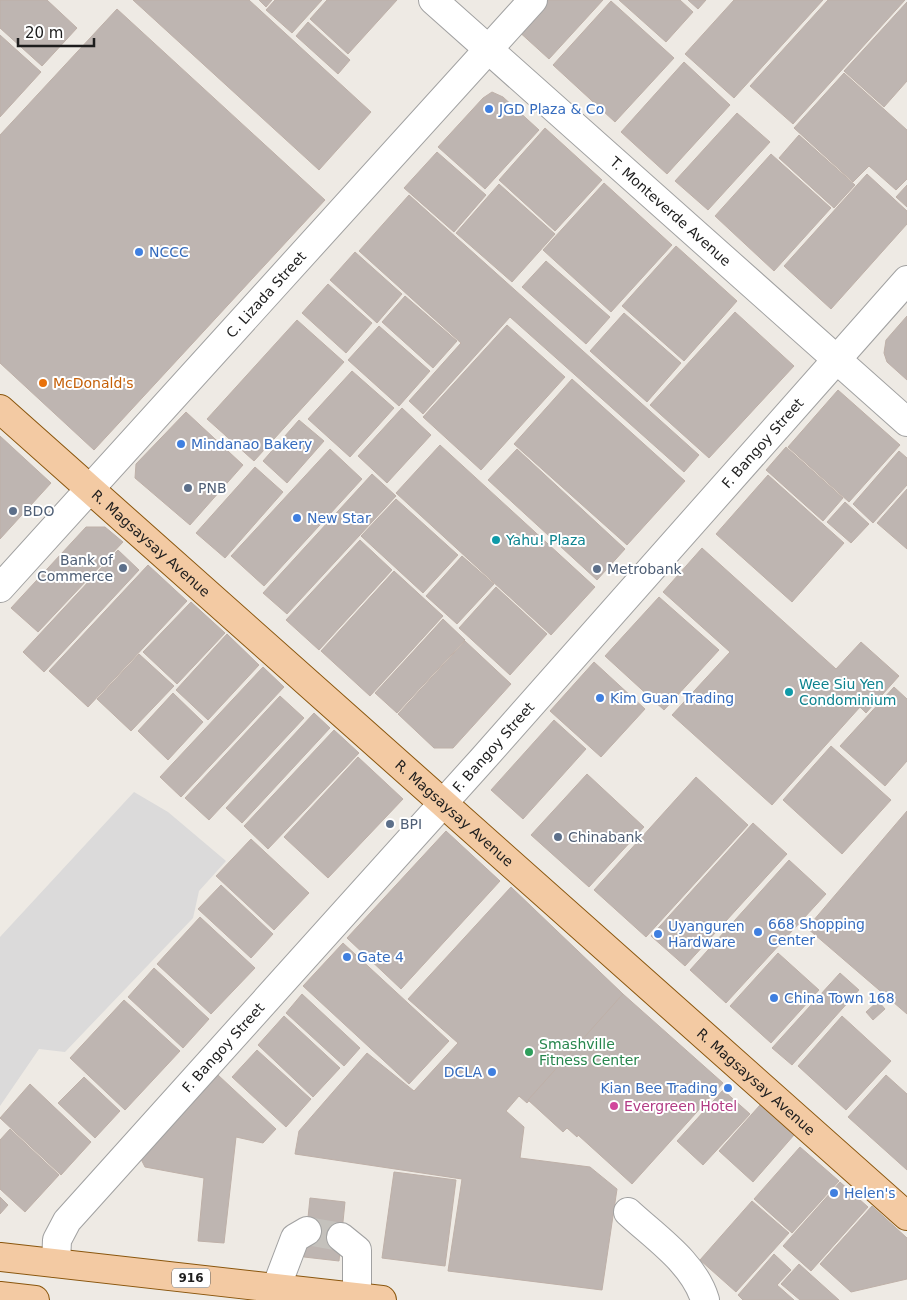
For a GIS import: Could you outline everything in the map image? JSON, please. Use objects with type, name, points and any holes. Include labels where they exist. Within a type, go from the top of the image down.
[{"type":"main road","name":"R. Magsaysay Avenue","points":[[0,409],[907,1216]]},
{"type":"main road","name":"916","points":[[0,1257],[369,1299]]},
{"type":"main road","points":[[0,1296],[35,1300]]},
{"type":"street","name":"T. Monteverde Avenue","points":[[433,0],[907,422]]},
{"type":"street","name":"C. Lizada Street","points":[[0,588],[533,0]]},
{"type":"street","name":"F. Bangoy Street","points":[[56,1263],[57,1240],[67,1221],[443,804],[907,280]]},
{"type":"street","points":[[628,1212],[683,1262],[700,1286],[705,1300]]},
{"type":"street","points":[[276,1288],[295,1238],[307,1231]]},
{"type":"street","points":[[341,1237],[357,1250],[369,1299]]},
{"type":"shaded area","points":[[134,792],[168,812],[226,861],[199,891],[193,918],[65,1052],[39,1049],[0,1106],[0,937]]},
{"type":"building","points":[[0,0],[47,0],[77,28],[42,66],[0,28]]},
{"type":"building","points":[[133,0],[249,0],[371,112],[319,170]]},
{"type":"building","points":[[259,0],[272,0],[266,7]]},
{"type":"building","points":[[275,0],[322,0],[292,33],[266,10]]},
{"type":"building","points":[[327,0],[397,0],[348,54],[310,19]]},
{"type":"building","points":[[542,0],[603,0],[549,59],[516,29]]},
{"type":"building","points":[[619,0],[680,0],[693,12],[666,42]]},
{"type":"building","points":[[688,0],[706,0],[698,9]]},
{"type":"building","points":[[734,0],[823,0],[734,98],[685,54]]},
{"type":"building","points":[[828,0],[905,0],[793,124],[750,86]]},
{"type":"building","points":[[611,1],[674,58],[615,122],[553,65]]},
{"type":"building","points":[[907,2],[907,81],[884,107],[844,71]]},
{"type":"building","name":"NCCC","points":[[117,9],[325,200],[94,450],[0,363],[0,135]]},
{"type":"building","points":[[308,22],[350,60],[338,74],[296,36]]},
{"type":"building","points":[[0,35],[41,72],[0,117]]},
{"type":"building","points":[[684,62],[730,105],[667,174],[621,132]]},
{"type":"building","points":[[844,73],[907,130],[907,179],[896,190],[869,166],[853,182],[794,128]]},
{"type":"building","points":[[492,92],[503,97],[539,130],[485,189],[438,147],[483,98]]},
{"type":"building","points":[[737,113],[770,142],[708,210],[675,181]]},
{"type":"building","points":[[545,128],[602,180],[555,231],[499,180]]},
{"type":"building","points":[[799,135],[855,185],[834,208],[779,158]]},
{"type":"building","points":[[437,152],[486,195],[454,232],[404,188]]},
{"type":"building","points":[[771,154],[831,208],[774,271],[715,216]]},
{"type":"building","points":[[867,174],[907,211],[907,224],[831,309],[784,266]]},
{"type":"building","points":[[604,183],[672,245],[611,312],[543,250]]},
{"type":"building","points":[[499,184],[555,234],[512,282],[456,233]]},
{"type":"building","points":[[907,185],[907,207],[896,197]]},
{"type":"building","points":[[409,195],[699,455],[684,472],[510,317],[423,414],[409,401],[461,343],[359,251]]},
{"type":"building","points":[[676,246],[737,301],[684,361],[622,306]]},
{"type":"building","points":[[355,252],[402,294],[377,323],[330,280]]},
{"type":"building","points":[[546,261],[610,317],[586,344],[522,287]]},
{"type":"building","points":[[328,284],[372,323],[346,353],[302,313]]},
{"type":"building","points":[[405,296],[457,341],[433,368],[382,322]]},
{"type":"building","points":[[735,312],[794,366],[709,458],[650,405]]},
{"type":"building","points":[[624,313],[681,363],[647,402],[590,351]]},
{"type":"building","points":[[907,316],[907,380],[887,362],[884,353],[886,340]]},
{"type":"building","points":[[297,320],[344,362],[254,461],[207,419]]},
{"type":"building","points":[[507,325],[565,377],[481,470],[423,417]]},
{"type":"building","points":[[379,326],[430,371],[399,406],[348,360]]},
{"type":"building","points":[[352,371],[394,408],[350,457],[308,419]]},
{"type":"building","points":[[572,379],[685,481],[627,545],[514,444]]},
{"type":"building","points":[[838,390],[900,445],[849,502],[788,447]]},
{"type":"building","points":[[402,408],[431,435],[387,483],[358,456]]},
{"type":"building","points":[[186,412],[243,465],[190,525],[135,478],[136,464]]},
{"type":"building","points":[[299,420],[324,441],[287,483],[263,461]]},
{"type":"building","name":"BDO","points":[[0,436],[51,483],[0,539]]},
{"type":"building","name":"Yahu! Plaza","points":[[440,445],[595,587],[551,635],[396,493]]},
{"type":"building","points":[[786,447],[843,498],[823,521],[766,470]]},
{"type":"building","name":"New Star","points":[[330,449],[362,479],[264,586],[231,556]]},
{"type":"building","points":[[517,449],[625,549],[597,580],[488,480]]},
{"type":"building","points":[[899,451],[907,458],[907,485],[873,523],[853,504]]},
{"type":"building","points":[[255,467],[283,492],[225,558],[196,533]]},
{"type":"building","points":[[372,474],[396,496],[287,614],[263,593]]},
{"type":"building","points":[[768,475],[844,543],[792,602],[716,534]]},
{"type":"building","points":[[907,489],[907,549],[877,523]]},
{"type":"building","points":[[396,499],[458,555],[423,593],[361,536]]},
{"type":"building","points":[[845,502],[869,524],[851,543],[827,522]]},
{"type":"building","points":[[86,527],[105,527],[123,542],[38,632],[11,608]]},
{"type":"building","points":[[360,540],[392,570],[319,650],[286,620]]},
{"type":"building","name":"Wee Siu Yen Condominium","points":[[702,548],[836,669],[861,642],[899,676],[866,713],[860,707],[772,805],[672,715],[730,652],[663,592]]},
{"type":"building","points":[[118,550],[139,570],[44,672],[23,652]]},
{"type":"building","points":[[462,556],[494,584],[457,624],[426,596]]},
{"type":"building","points":[[148,565],[187,601],[88,707],[49,671]]},
{"type":"building","points":[[394,571],[443,616],[370,696],[321,651]]},
{"type":"building","points":[[496,587],[547,634],[510,675],[459,628]]},
{"type":"building","points":[[659,597],[719,650],[664,710],[605,656]]},
{"type":"building","points":[[191,602],[225,633],[177,684],[143,652]]},
{"type":"building","points":[[443,619],[465,640],[397,713],[375,693]]},
{"type":"building","points":[[227,634],[259,665],[208,720],[176,690]]},
{"type":"building","points":[[465,641],[511,684],[453,748],[434,748],[398,714]]},
{"type":"building","points":[[139,654],[174,686],[131,731],[97,699]]},
{"type":"building","points":[[594,662],[645,709],[601,757],[550,711]]},
{"type":"building","points":[[263,667],[284,687],[181,797],[160,777]]},
{"type":"building","points":[[894,687],[907,699],[907,761],[885,786],[840,746]]},
{"type":"building","points":[[173,693],[203,722],[168,760],[138,731]]},
{"type":"building","points":[[280,696],[304,718],[209,820],[185,798]]},
{"type":"building","points":[[314,713],[330,728],[242,823],[226,808]]},
{"type":"building","points":[[554,720],[586,749],[523,819],[491,790]]},
{"type":"building","points":[[334,730],[359,753],[268,849],[244,826]]},
{"type":"building","points":[[831,746],[891,800],[842,854],[783,800]]},
{"type":"building","points":[[358,757],[403,799],[328,878],[284,837]]},
{"type":"building","points":[[587,774],[644,827],[589,887],[531,835]]},
{"type":"building","points":[[696,777],[748,825],[646,937],[594,890]]},
{"type":"building","points":[[907,811],[907,1014],[807,928]]},
{"type":"building","points":[[753,823],[787,854],[685,966],[651,936]]},
{"type":"building","points":[[446,831],[500,881],[401,989],[347,938]]},
{"type":"building","points":[[251,839],[309,893],[274,930],[216,876]]},
{"type":"building","name":"668 Shopping Center","points":[[789,860],[826,894],[726,1003],[690,970]]},
{"type":"building","points":[[221,885],[273,934],[251,958],[198,909]]},
{"type":"building","name":"DCLA","points":[[511,887],[623,994],[527,1103],[519,1096],[506,1111],[524,1127],[520,1158],[590,1167],[617,1189],[602,1290],[448,1271],[462,1179],[295,1154],[299,1131],[367,1053],[414,1091],[458,1043],[408,999]]},
{"type":"building","points":[[200,917],[255,968],[211,1014],[157,964]]},
{"type":"building","points":[[343,943],[449,1041],[409,1084],[303,986]]},
{"type":"building","name":"China Town 168","points":[[778,953],[819,990],[771,1043],[730,1006]]},
{"type":"building","points":[[154,968],[209,1019],[183,1048],[128,997]]},
{"type":"building","points":[[840,973],[859,990],[792,1065],[772,1048]]},
{"type":"building","points":[[302,994],[360,1048],[344,1066],[286,1013]]},
{"type":"building","points":[[623,994],[723,1083],[632,1184],[578,1135],[577,1137],[567,1128],[563,1132],[528,1100]]},
{"type":"building","points":[[124,1000],[180,1051],[125,1110],[70,1058]]},
{"type":"building","points":[[878,1001],[885,1009],[873,1020],[866,1012]]},
{"type":"building","points":[[284,1016],[340,1068],[313,1097],[258,1045]]},
{"type":"building","points":[[842,1016],[891,1061],[846,1110],[798,1066]]},
{"type":"building","points":[[257,1050],[311,1099],[286,1127],[232,1077]]},
{"type":"building","points":[[218,1075],[276,1129],[263,1143],[236,1137],[224,1243],[198,1241],[204,1178],[145,1167],[141,1159]]},
{"type":"building","points":[[886,1075],[907,1094],[907,1170],[848,1117]]},
{"type":"building","points":[[84,1077],[120,1111],[95,1138],[58,1103]]},
{"type":"building","points":[[30,1084],[91,1142],[61,1175],[0,1118]]},
{"type":"building","points":[[723,1090],[750,1114],[703,1165],[677,1141]]},
{"type":"building","points":[[760,1105],[794,1135],[753,1182],[719,1151]]},
{"type":"building","points":[[10,1129],[59,1175],[25,1212],[0,1189],[0,1140]]},
{"type":"building","points":[[800,1147],[839,1181],[792,1233],[754,1199]]},
{"type":"building","points":[[394,1172],[456,1180],[445,1266],[382,1258]]},
{"type":"building","points":[[840,1182],[868,1207],[811,1271],[783,1246]]},
{"type":"building","points":[[0,1197],[8,1205],[0,1214]]},
{"type":"building","points":[[310,1198],[345,1202],[339,1261],[304,1257]]},
{"type":"building","points":[[752,1201],[789,1233],[736,1292],[700,1260]]},
{"type":"building","points":[[872,1206],[907,1238],[907,1279],[851,1292],[820,1264]]},
{"type":"building","points":[[774,1254],[791,1270],[777,1285],[794,1300],[743,1300],[738,1295]]},
{"type":"building","points":[[799,1264],[839,1300],[800,1300],[781,1284]]},
{"type":"tunnel","points":[[307,1231],[341,1237]]},
{"type":"place","name":"JGD Plaza & Co","points":[[489,109]]},
{"type":"place","name":"NCCC","points":[[139,252]]},
{"type":"place","name":"McDonald's","points":[[43,383]]},
{"type":"place","name":"Mindanao Bakery","points":[[181,444]]},
{"type":"place","name":"PNB","points":[[188,488]]},
{"type":"place","name":"BDO","points":[[13,511]]},
{"type":"place","name":"New Star","points":[[297,518]]},
{"type":"place","name":"Yahu! Plaza","points":[[496,540]]},
{"type":"place","name":"Bank of Commerce","points":[[123,568]]},
{"type":"place","name":"Metrobank","points":[[597,569]]},
{"type":"place","name":"Wee Siu Yen Condominium","points":[[789,692]]},
{"type":"place","name":"Kim Guan Trading","points":[[600,698]]},
{"type":"place","name":"BPI","points":[[390,824]]},
{"type":"place","name":"Chinabank","points":[[558,837]]},
{"type":"place","name":"668 Shopping Center","points":[[758,932]]},
{"type":"place","name":"Uyanguren Hardware","points":[[658,934]]},
{"type":"place","name":"Gate 4","points":[[347,957]]},
{"type":"place","name":"China Town 168","points":[[774,998]]},
{"type":"place","name":"Smashville Fitness Center","points":[[529,1052]]},
{"type":"place","name":"DCLA","points":[[492,1072]]},
{"type":"place","name":"Kian Bee Trading","points":[[728,1088]]},
{"type":"place","name":"Evergreen Hotel","points":[[614,1106]]},
{"type":"place","name":"Helen's","points":[[834,1193]]}]
